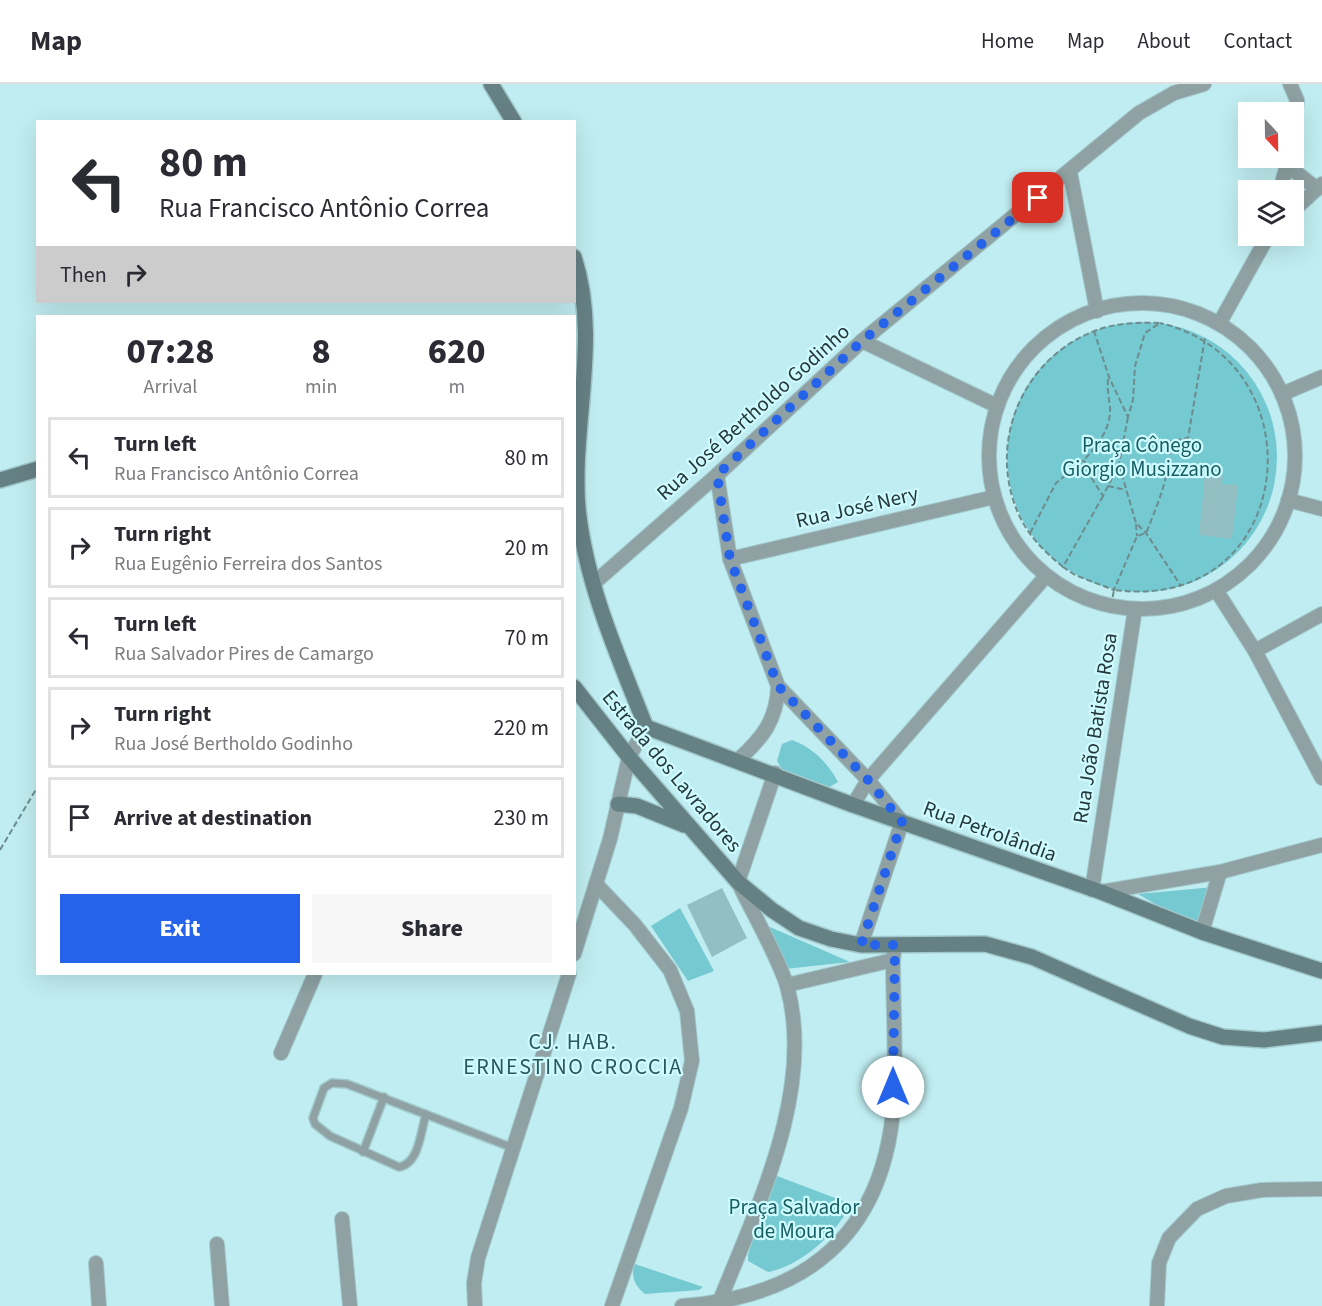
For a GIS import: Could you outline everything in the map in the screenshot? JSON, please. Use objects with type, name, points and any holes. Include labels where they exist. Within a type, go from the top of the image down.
[{"type":"street","points":[[490,84],[513,120]]},
{"type":"street","name":"Rua José Bertholdo Godinho","points":[[593,584],[717,475],[862,341],[1139,113],[1174,93],[1204,84]]},
{"type":"street","points":[[1291,84],[1297,102]]},
{"type":"street","points":[[1296,168],[1319,187],[1304,201]]},
{"type":"street","points":[[1070,172],[1097,310]]},
{"type":"street","points":[[1219,324],[1262,246]]},
{"type":"street","points":[[576,269],[585,323],[578,509],[593,584],[646,727],[629,757],[596,885],[576,948]]},
{"type":"street","points":[[1143,304],[1170,306],[1195,313],[1219,324],[1256,354],[1270,373],[1282,394],[1294,438],[1295,461],[1288,500],[1275,532],[1259,555],[1239,574],[1216,590],[1172,605],[1135,609],[1111,606],[1066,590],[1032,563],[1008,532],[994,496],[989,451],[997,406],[1016,370],[1036,347],[1060,328],[1097,310],[1143,304]]},
{"type":"street","points":[[862,341],[997,406]]},
{"type":"street","points":[[1282,394],[1322,376]]},
{"type":"street","points":[[0,480],[36,470]]},
{"type":"street","points":[[717,475],[730,559],[778,686],[868,780],[902,822],[861,945]]},
{"type":"street","name":"Rua José Nery","points":[[730,559],[994,496]]},
{"type":"street","points":[[1288,500],[1322,509]]},
{"type":"street","points":[[853,805],[868,780],[1046,576]]},
{"type":"street","points":[[1216,590],[1255,651],[1322,778]]},
{"type":"street","name":"Rua João Batista Rosa","points":[[1096,891],[1135,609]]},
{"type":"street","points":[[1255,651],[1322,614]]},
{"type":"street","points":[[738,760],[752,748],[772,722],[777,704],[778,686]]},
{"type":"street","name":"Estrada dos Lavradores","points":[[576,690],[629,757],[738,882],[772,910],[799,928],[831,939],[894,953],[941,942],[986,944],[1032,957],[1189,1026],[1223,1037],[1264,1040],[1322,1033]]},
{"type":"street","name":"Rua Petrolândia","points":[[646,727],[1202,932],[1322,971]]},
{"type":"street","points":[[719,1303],[759,1202],[783,1131],[793,1073],[792,1021],[787,985],[738,882],[775,773]]},
{"type":"street","points":[[618,804],[662,815],[689,827]]},
{"type":"street","points":[[1096,891],[1220,872],[1322,845]]},
{"type":"street","points":[[1202,932],[1220,872]]},
{"type":"street","points":[[596,885],[635,925],[670,970],[687,1011],[692,1061],[681,1108],[612,1306]]},
{"type":"street","points":[[682,1306],[719,1303],[776,1286],[816,1263],[852,1230],[870,1203],[883,1164],[893,1111],[894,953],[787,985]]},
{"type":"street","points":[[281,1053],[315,975]]},
{"type":"street","points":[[475,1306],[474,1283],[478,1258],[569,975]]},
{"type":"street","points":[[1157,1306],[1159,1263],[1169,1238],[1197,1209],[1226,1196],[1262,1190],[1322,1189]]},
{"type":"street","points":[[342,1220],[350,1306]]},
{"type":"street","points":[[217,1244],[222,1306]]},
{"type":"street","points":[[96,1263],[99,1306]]},
{"type":"lane","points":[[426,1114],[413,1160],[406,1166],[391,1166],[330,1136],[315,1125],[313,1118],[324,1088],[332,1083],[340,1082],[384,1097],[513,1148]]},
{"type":"lane","points":[[363,1152],[384,1097]]},
{"type":"path","points":[[1063,567],[1119,464],[1133,400],[1136,366],[1145,333],[1160,323]]},
{"type":"path","points":[[1218,345],[1181,328],[1160,323],[1119,324],[1094,331],[1062,348],[1046,362],[1022,395],[1013,418],[1006,455],[1008,476],[1019,515],[1029,533],[1042,549],[1075,575],[1114,590],[1155,592],[1181,586],[1214,572],[1238,552]]},
{"type":"path","points":[[1094,331],[1109,377],[1128,417]]},
{"type":"path","points":[[1146,533],[1170,470],[1171,441],[1188,438],[1205,338]]},
{"type":"path","points":[[1029,533],[1056,483],[1098,445],[1106,429],[1110,409],[1107,396],[1109,377]]},
{"type":"path","points":[[1084,460],[1089,474],[1103,496]]},
{"type":"path","points":[[1111,606],[1114,590],[1137,536],[1136,523],[1119,464]]},
{"type":"path","points":[[1108,486],[1126,490]]},
{"type":"path","points":[[1136,523],[1146,533],[1181,586]]},
{"type":"path","points":[[1137,536],[1146,533]]},
{"type":"path","points":[[0,850],[36,789]]},
{"type":"green space","name":"Praça Cônego Giorgio Musizzano","points":[[1142,322],[1168,324],[1194,332],[1217,345],[1238,361],[1254,382],[1267,405],[1275,431],[1277,457],[1275,483],[1267,509],[1254,532],[1238,553],[1217,569],[1194,582],[1168,590],[1142,592],[1116,590],[1090,582],[1067,569],[1046,553],[1030,532],[1017,509],[1009,483],[1007,457],[1009,431],[1017,405],[1030,382],[1046,361],[1067,345],[1090,332],[1116,324]]},
{"type":"green space","points":[[792,740],[819,756],[838,782],[824,790],[783,771],[777,761],[782,744]]},
{"type":"green space","points":[[1214,887],[1200,930],[1138,894]]},
{"type":"green space","points":[[680,908],[714,971],[688,981],[651,926]]},
{"type":"green space","points":[[761,923],[850,962],[785,969]]},
{"type":"green space","name":"Praça Salvador de Moura","points":[[777,1176],[851,1204],[836,1226],[816,1247],[793,1263],[768,1272],[748,1261],[748,1255],[762,1209]]},
{"type":"green space","points":[[635,1264],[703,1287],[699,1290],[645,1294],[634,1280]]},
{"type":"building","points":[[1205,474],[1223,476],[1222,484],[1238,485],[1232,539],[1199,535]]},
{"type":"building","points":[[722,888],[747,938],[712,957],[687,905]]},
{"type":"district","name":"CJ. HAB. ERNESTINO CROCCIA","points":[[573,1054]]},
{"type":"route","points":[[893,1087],[895,945],[861,945],[902,822],[868,780],[778,686],[730,559],[717,475],[862,341],[1038,198]]}]
